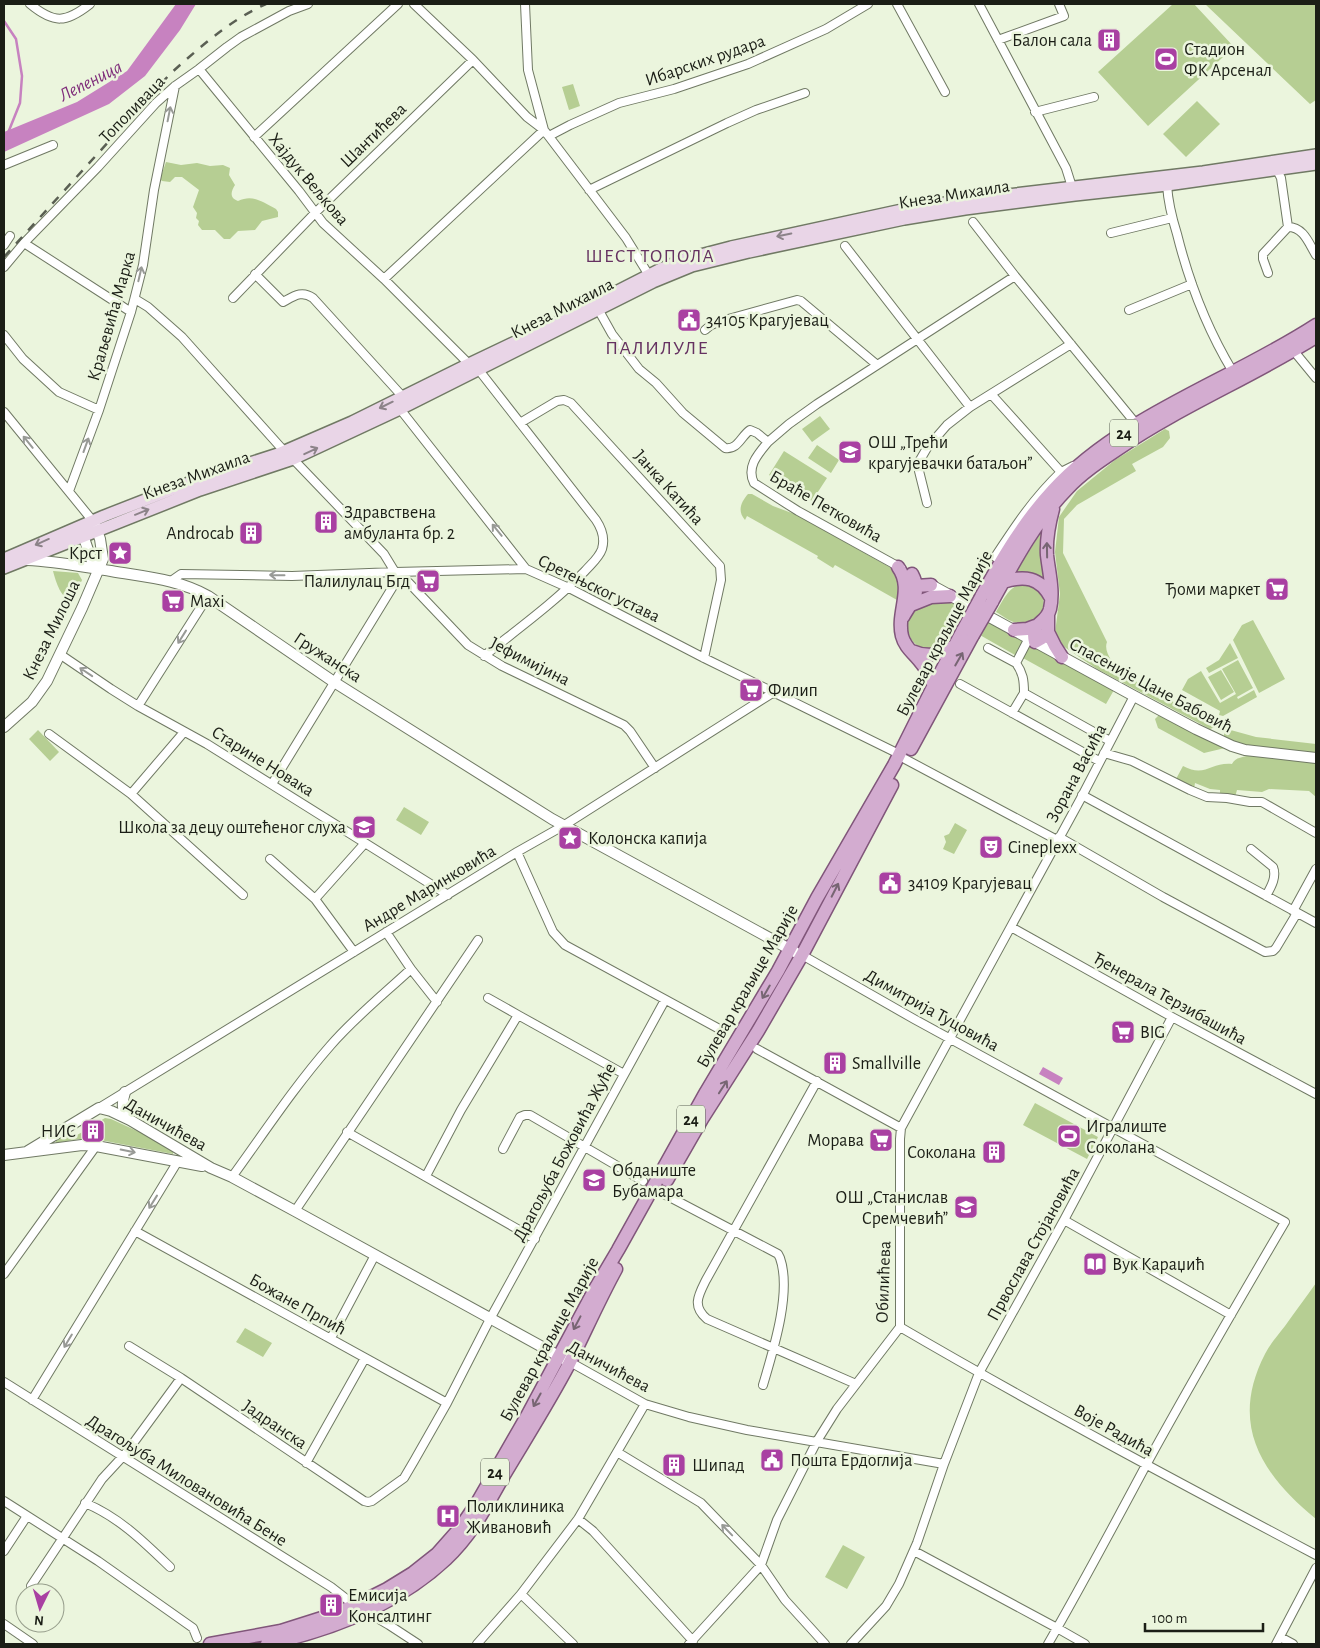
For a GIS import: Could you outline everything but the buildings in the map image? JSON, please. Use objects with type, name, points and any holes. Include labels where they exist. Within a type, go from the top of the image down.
[{"type":"main road","name":"Кнеза Михаила","points":[[289,455],[403,397],[558,331],[676,263],[707,252],[894,212],[964,200],[1203,172],[1316,154]]},
{"type":"main road","name":"Кнеза Михаила","points":[[4,559],[95,526],[169,490],[289,455],[400,409],[473,366],[549,326],[651,279],[692,266],[904,219],[965,209],[1167,185],[1316,164]]},
{"type":"main road","name":"Булевар краљице Марије","points":[[210,1644],[281,1631],[352,1607],[413,1573],[437,1554],[460,1528],[478,1503],[531,1410],[564,1360],[702,1119],[758,1031],[802,955],[1013,543],[1034,512],[1054,489],[1087,459],[1136,425],[1316,325]]},
{"type":"main road","name":"Булевар краљице Марије","points":[[986,599],[1003,582],[1030,534],[1068,487],[1094,465],[1132,439],[1316,337]]},
{"type":"main road","points":[[1055,503],[1048,532],[1047,548],[1052,585],[1048,614],[1048,632],[1062,657]]},
{"type":"main road","name":"Кнеза Михаила","points":[[4,568],[26,560],[82,531]]},
{"type":"main road","points":[[898,567],[905,582],[908,604]]},
{"type":"main road","points":[[1003,582],[1022,578],[1034,580],[1043,587],[1051,598]]},
{"type":"main road","points":[[931,585],[914,580],[915,597],[908,604],[901,621],[901,635],[908,648],[924,666],[934,685]]},
{"type":"main road","points":[[908,604],[931,597],[950,596]]},
{"type":"main road","points":[[1014,630],[1035,626],[1044,620],[1048,614]]},
{"type":"main road","points":[[1035,626],[1032,640],[1042,638],[1048,632]]},
{"type":"main road","name":"Булевар краљице Марије","points":[[267,1644],[338,1623],[403,1592],[442,1563],[463,1540],[486,1508],[520,1446],[536,1424],[594,1289],[618,1250],[706,1092],[902,757],[934,685],[954,646],[968,633]]},
{"type":"main road","points":[[908,648],[921,654],[932,655],[943,653],[954,646]]},
{"type":"street","points":[[30,4],[50,18],[67,19],[90,4]]},
{"type":"street","name":"Тополиваца","points":[[4,267],[24,243],[174,86],[200,69],[241,37],[289,11],[308,4]]},
{"type":"street","points":[[254,136],[398,4]]},
{"type":"street","points":[[414,4],[473,60],[526,117],[546,133],[626,238],[651,279]]},
{"type":"street","points":[[524,4],[528,70],[537,108],[546,133]]},
{"type":"street","name":"Ибарских рудара","points":[[384,279],[546,133],[570,125],[619,103],[674,89],[748,64],[826,29],[868,4]]},
{"type":"street","points":[[898,4],[945,92]]},
{"type":"street","points":[[979,4],[1066,168],[1072,187]]},
{"type":"street","points":[[998,40],[1064,16],[1059,4]]},
{"type":"street","name":"Шантићева","points":[[232,298],[315,213],[473,60]]},
{"type":"street","name":"Хајдук Вељкова","points":[[200,69],[300,190],[322,223],[384,279],[473,366],[601,527],[603,540],[600,554],[569,588],[484,656]]},
{"type":"street","name":"Краљевића Марка","points":[[69,491],[99,410],[135,299],[143,265],[154,190],[174,86]]},
{"type":"street","points":[[589,190],[727,123],[756,110],[805,93]]},
{"type":"street","points":[[1035,112],[1094,97]]},
{"type":"street","points":[[526,117],[534,115],[537,108]]},
{"type":"street","points":[[4,165],[53,145]]},
{"type":"street","points":[[1277,170],[1281,178],[1288,227]]},
{"type":"street","points":[[1167,185],[1172,218],[1199,305],[1233,372]]},
{"type":"street","points":[[1111,233],[1172,218]]},
{"type":"street","points":[[973,222],[1136,425]]},
{"type":"street","points":[[1288,227],[1300,230],[1316,255]]},
{"type":"street","points":[[1268,273],[1263,254],[1288,227]]},
{"type":"street","points":[[4,245],[10,236]]},
{"type":"street","points":[[24,243],[131,312]]},
{"type":"street","points":[[845,246],[970,407]]},
{"type":"street","points":[[255,274],[283,302],[296,294],[307,294],[313,298],[403,397]]},
{"type":"street","points":[[768,442],[815,404],[1015,276]]},
{"type":"street","points":[[1128,310],[1192,284]]},
{"type":"street","name":"Јефимијина","points":[[135,299],[148,307],[182,337],[289,455],[384,554],[395,572],[409,582],[464,640],[484,656],[502,666],[624,725],[655,768]]},
{"type":"street","points":[[705,330],[721,321],[797,300],[876,364]]},
{"type":"street","name":"Браће Петковића","points":[[598,309],[612,334],[639,369],[656,383],[683,413],[725,448],[731,449],[750,430],[768,442],[752,464],[751,474],[754,483],[799,512],[898,567],[914,580]]},
{"type":"street","points":[[4,335],[24,359],[59,392],[99,410]]},
{"type":"street","points":[[927,502],[919,471],[920,460],[927,448],[947,424],[970,407],[1071,344]]},
{"type":"street","points":[[1294,350],[1316,378]]},
{"type":"street","points":[[991,394],[1061,472]]},
{"type":"street","name":"Јанка Катића","points":[[520,423],[557,401],[564,400],[571,403],[720,566],[721,580],[704,658]]},
{"type":"street","points":[[400,409],[526,569]]},
{"type":"street","points":[[4,412],[69,491],[95,526],[103,558],[98,569]]},
{"type":"street","points":[[995,557],[1027,509],[1061,472],[1087,459]]},
{"type":"street","name":"Кнеза Милоша","points":[[4,727],[32,702],[47,681],[61,655],[98,569],[91,559],[82,531]]},
{"type":"street","name":"Гружанска","points":[[26,560],[42,560],[171,581],[194,588],[334,682],[563,826]]},
{"type":"street","name":"Сретењског устава","points":[[171,581],[181,574],[292,576],[526,569],[569,588],[902,757],[1058,839],[1265,952],[1272,952],[1276,948],[1316,869]]},
{"type":"street","points":[[272,784],[392,588],[395,572]]},
{"type":"street","points":[[931,585],[950,596]]},
{"type":"street","points":[[138,706],[208,596]]},
{"type":"street","name":"Спасеније Цане Бабовић","points":[[950,596],[1196,729],[1232,746],[1254,751],[1316,758]]},
{"type":"street","points":[[1016,663],[1032,640]]},
{"type":"street","points":[[988,648],[1016,663],[1024,680],[1024,693],[1012,713]]},
{"type":"street","name":"Старине Новака","points":[[61,655],[138,706],[207,744],[448,895]]},
{"type":"street","points":[[960,684],[1100,762]]},
{"type":"street","name":"Андре Маринковића","points":[[99,1108],[516,852],[563,826],[774,692]]},
{"type":"street","points":[[1024,693],[1110,741]]},
{"type":"street","name":"Зорана Васића","points":[[901,1128],[1134,696]]},
{"type":"street","points":[[131,794],[184,732]]},
{"type":"street","points":[[49,734],[131,794],[243,895]]},
{"type":"street","points":[[1104,753],[1132,761],[1190,790],[1207,796],[1262,802],[1316,833]]},
{"type":"street","points":[[1082,795],[1316,923]]},
{"type":"street","name":"Димитрија Туцовића","points":[[563,826],[789,950],[802,955],[949,1039],[1286,1222],[1231,1315]]},
{"type":"street","points":[[315,899],[365,843]]},
{"type":"street","points":[[1251,849],[1273,867],[1272,885],[1266,896]]},
{"type":"street","points":[[516,852],[558,939],[565,945],[723,1031]]},
{"type":"street","points":[[270,859],[315,899],[354,952]]},
{"type":"street","name":"Ђенерала Терзибашића","points":[[1011,927],[1172,1017],[1316,1094]]},
{"type":"street","points":[[386,932],[411,969],[437,1002]]},
{"type":"street","points":[[295,1212],[478,940]]},
{"type":"street","points":[[232,1177],[303,1077],[332,1044],[411,969]]},
{"type":"street","points":[[488,998],[624,1074]]},
{"type":"street","name":"Драгољуба Божовића Жуће","points":[[404,1478],[665,1000]]},
{"type":"street","points":[[426,1176],[518,1015]]},
{"type":"street","name":"Првослава Стојановића","points":[[851,1644],[886,1606],[899,1584],[914,1552],[944,1464],[979,1373],[1064,1220],[1172,1017]]},
{"type":"street","points":[[757,1049],[901,1128]]},
{"type":"street","points":[[817,1081],[706,1280],[698,1297],[698,1306],[701,1314],[707,1319],[856,1384]]},
{"type":"street","points":[[125,1092],[123,1109],[130,1120]]},
{"type":"street","name":"Даничићева","points":[[28,1151],[99,1108],[111,1111],[130,1120],[181,1157]]},
{"type":"street","points":[[503,1149],[520,1118],[530,1115],[643,1181]]},
{"type":"street","name":"Обилићева","points":[[761,1565],[777,1520],[817,1441],[837,1409],[900,1327],[901,1128]]},
{"type":"street","points":[[348,1132],[535,1239]]},
{"type":"street","points":[[52,1136],[52,1144],[62,1147]]},
{"type":"street","points":[[4,1274],[96,1146]]},
{"type":"street","name":"Даничићева","points":[[4,1154],[62,1147],[96,1146],[181,1157],[232,1177],[645,1404],[701,1420],[944,1464]]},
{"type":"street","points":[[32,1400],[181,1157]]},
{"type":"street","points":[[660,1192],[778,1254],[782,1262],[784,1294],[774,1348],[763,1385]]},
{"type":"street","points":[[1048,1644],[1231,1315],[1064,1220]]},
{"type":"street","name":"Божане Прпић","points":[[135,1231],[447,1402]]},
{"type":"street","points":[[331,1338],[375,1255]]},
{"type":"street","name":"Воје Радића","points":[[900,1327],[1146,1465],[1316,1555]]},
{"type":"street","name":"Јадранска","points":[[129,1346],[181,1378],[365,1502],[372,1501],[404,1478]]},
{"type":"street","points":[[306,1464],[365,1358]]},
{"type":"street","points":[[33,1583],[102,1479],[122,1457],[181,1378]]},
{"type":"street","name":"Драгољуба Миловановића Бене","points":[[4,1382],[331,1587],[348,1601],[352,1607]]},
{"type":"street","points":[[477,1644],[521,1594],[578,1519],[645,1404]]},
{"type":"street","points":[[617,1452],[701,1503],[761,1565],[785,1600],[825,1644]]},
{"type":"street","points":[[4,1501],[63,1538],[193,1628],[197,1638]]},
{"type":"street","points":[[85,1503],[102,1510],[129,1528],[170,1567]]},
{"type":"street","points":[[4,1551],[27,1516]]},
{"type":"street","points":[[578,1519],[593,1531],[691,1642],[761,1565]]},
{"type":"street","points":[[914,1552],[1085,1644]]},
{"type":"street","points":[[1293,1644],[1278,1641],[1316,1568]]},
{"type":"street","points":[[521,1594],[573,1644]]},
{"type":"street","points":[[365,1611],[418,1644]]},
{"type":"street","points":[[4,1624],[33,1644]]},
{"type":"green space","name":"Стадион ФК Арсенал","points":[[1173,4],[1194,4],[1234,47],[1148,126],[1098,72]]},
{"type":"green space","points":[[1205,4],[1316,4],[1316,100],[1310,104]]},
{"type":"green space","points":[[573,84],[580,106],[569,110],[562,87]]},
{"type":"green space","points":[[1197,101],[1220,124],[1186,157],[1163,134]]},
{"type":"green space","points":[[166,162],[181,165],[197,163],[210,166],[223,165],[230,168],[229,175],[235,185],[232,192],[233,198],[238,201],[248,198],[262,202],[276,209],[278,217],[262,221],[255,230],[238,231],[230,239],[224,239],[215,230],[202,230],[198,225],[197,213],[193,207],[199,190],[182,177],[175,177],[170,182],[162,181],[160,179]]},
{"type":"green space","points":[[820,416],[830,429],[812,442],[802,429]]},
{"type":"green space","points":[[1165,429],[1169,431],[1170,438],[1163,447],[1132,464],[1136,471],[1077,505],[1064,519],[1063,553],[1107,642],[1108,654],[1116,666],[1138,683],[1208,721],[1216,721],[1215,727],[1210,729],[1097,669],[1063,646],[1055,633],[1060,594],[1055,552],[1059,517],[1077,491],[1115,460]]},
{"type":"green space","points":[[817,445],[839,460],[831,473],[808,458]]},
{"type":"green space","points":[[784,451],[827,478],[812,501],[769,475]]},
{"type":"green space","points":[[748,494],[752,494],[773,506],[797,515],[891,568],[899,577],[900,607],[897,600],[835,565],[833,568],[817,558],[818,556],[747,516],[745,520],[741,513],[741,507],[743,500]]},
{"type":"green space","points":[[1045,526],[1048,585],[1025,573],[1016,572]]},
{"type":"green space","points":[[53,571],[78,573],[82,580],[73,600],[62,594]]},
{"type":"green space","points":[[1020,584],[1035,587],[1041,593],[1043,599],[1044,606],[1042,612],[1038,617],[1026,623],[1012,621],[996,612],[1009,592]]},
{"type":"green space","points":[[935,602],[958,604],[1023,640],[1015,655],[957,622],[946,640],[933,648],[923,648],[915,644],[909,636],[908,626],[911,617],[919,608]]},
{"type":"green space","points":[[1253,620],[1285,679],[1259,693],[1233,640],[1242,625]]},
{"type":"green space","points":[[1230,643],[1238,658],[1209,673],[1206,668],[1219,660]]},
{"type":"green space","points":[[1030,644],[1114,690],[1106,704],[1023,658]]},
{"type":"green space","points":[[1238,660],[1253,688],[1237,697],[1238,699],[1254,690],[1257,697],[1223,716],[1219,715],[1220,711],[1182,690],[1188,679],[1201,671],[1220,703],[1236,694],[1222,669]]},
{"type":"green space","points":[[1221,670],[1234,692],[1221,700],[1208,677]]},
{"type":"green space","points":[[1159,715],[1225,748],[1204,753],[1158,728],[1155,719]]},
{"type":"green space","points":[[1227,729],[1256,737],[1316,744],[1316,754],[1241,744],[1224,736],[1224,731]]},
{"type":"green space","points":[[38,730],[59,752],[50,761],[29,739]]},
{"type":"green space","points":[[1251,755],[1316,762],[1316,797],[1309,791],[1269,789],[1262,792],[1237,790],[1235,797],[1220,795],[1220,790],[1210,789],[1195,783],[1194,789],[1176,779],[1183,766],[1203,770],[1219,765],[1232,764],[1237,759]]},
{"type":"green space","points":[[404,807],[429,822],[421,835],[396,820]]},
{"type":"green space","points":[[955,823],[967,830],[954,854],[943,849],[946,842],[944,836],[949,834]]},
{"type":"green space","name":"Игралиште Соколана","points":[[1035,1103],[1098,1137],[1087,1159],[1023,1125]]},
{"type":"green space","points":[[105,1118],[148,1136],[173,1151],[173,1154],[95,1139],[79,1139],[56,1143],[56,1139],[64,1135],[72,1138]]},
{"type":"green space","points":[[1316,1283],[1316,1519],[1280,1484],[1266,1465],[1256,1446],[1251,1425],[1250,1403],[1255,1379],[1267,1350]]},
{"type":"green space","points":[[245,1328],[272,1343],[263,1357],[236,1342]]},
{"type":"green space","points":[[843,1545],[865,1557],[847,1589],[825,1577]]},
{"type":"shaded area","points":[[176,4],[196,4],[180,30],[145,76],[109,104],[4,152],[4,132],[77,102],[127,71]]},
{"type":"shaded area","points":[[1043,1067],[1063,1078],[1059,1085],[1039,1074]]},
{"type":"waterway","points":[[4,21],[16,39],[22,76],[20,103],[8,133]]},
{"type":"railway","points":[[4,257],[170,74],[227,26],[266,4]]},
{"type":"place","name":"Балон сала","points":[[1109,40]]},
{"type":"place","name":"Стадион ФК Арсенал","points":[[1166,59]]},
{"type":"place","name":"34105 Крагујевац","points":[[689,320]]},
{"type":"place","name":"ОШ „Трећи крагујевачки батаљон”","points":[[850,452]]},
{"type":"place","name":"Здравствена амбуланта бр. 2","points":[[326,522]]},
{"type":"place","name":"Androcab","points":[[251,533]]},
{"type":"place","name":"Крст","points":[[120,553]]},
{"type":"place","name":"Палилулац Бгд","points":[[428,581]]},
{"type":"place","name":"Ђоми маркет","points":[[1277,589]]},
{"type":"place","name":"Maxi","points":[[173,601]]},
{"type":"place","name":"Филип","points":[[751,690]]},
{"type":"place","name":"Школа за децу оштећеног слуха","points":[[364,827]]},
{"type":"place","name":"Колонска капија","points":[[570,838]]},
{"type":"place","name":"Cineplexx","points":[[991,847]]},
{"type":"place","name":"34109 Крагујевац","points":[[890,883]]},
{"type":"place","name":"BIG","points":[[1123,1032]]},
{"type":"place","name":"Smallville","points":[[835,1063]]},
{"type":"place","name":"НИС","points":[[93,1131]]},
{"type":"place","name":"Игралиште Соколана","points":[[1069,1136]]},
{"type":"place","name":"Морава","points":[[881,1140]]},
{"type":"place","name":"Соколана","points":[[994,1152]]},
{"type":"place","name":"Обданиште Бубамара","points":[[594,1180]]},
{"type":"place","name":"ОШ „Станислав Сремчевић”","points":[[966,1207]]},
{"type":"place","name":"Вук Караџић","points":[[1095,1264]]},
{"type":"place","name":"Пошта Ердоглија","points":[[772,1460]]},
{"type":"place","name":"Шипад","points":[[674,1465]]},
{"type":"place","name":"Поликлиника Живановић","points":[[448,1516]]},
{"type":"place","name":"Емисија Консалтинг","points":[[331,1605]]},
{"type":"district","name":"ШЕСТ ТОПОЛА","points":[[650,255]]},
{"type":"district","name":"ПАЛИЛУЛЕ","points":[[657,347]]},
{"type":"water label","name":"Лепеница","points":[[90,80]]}]
